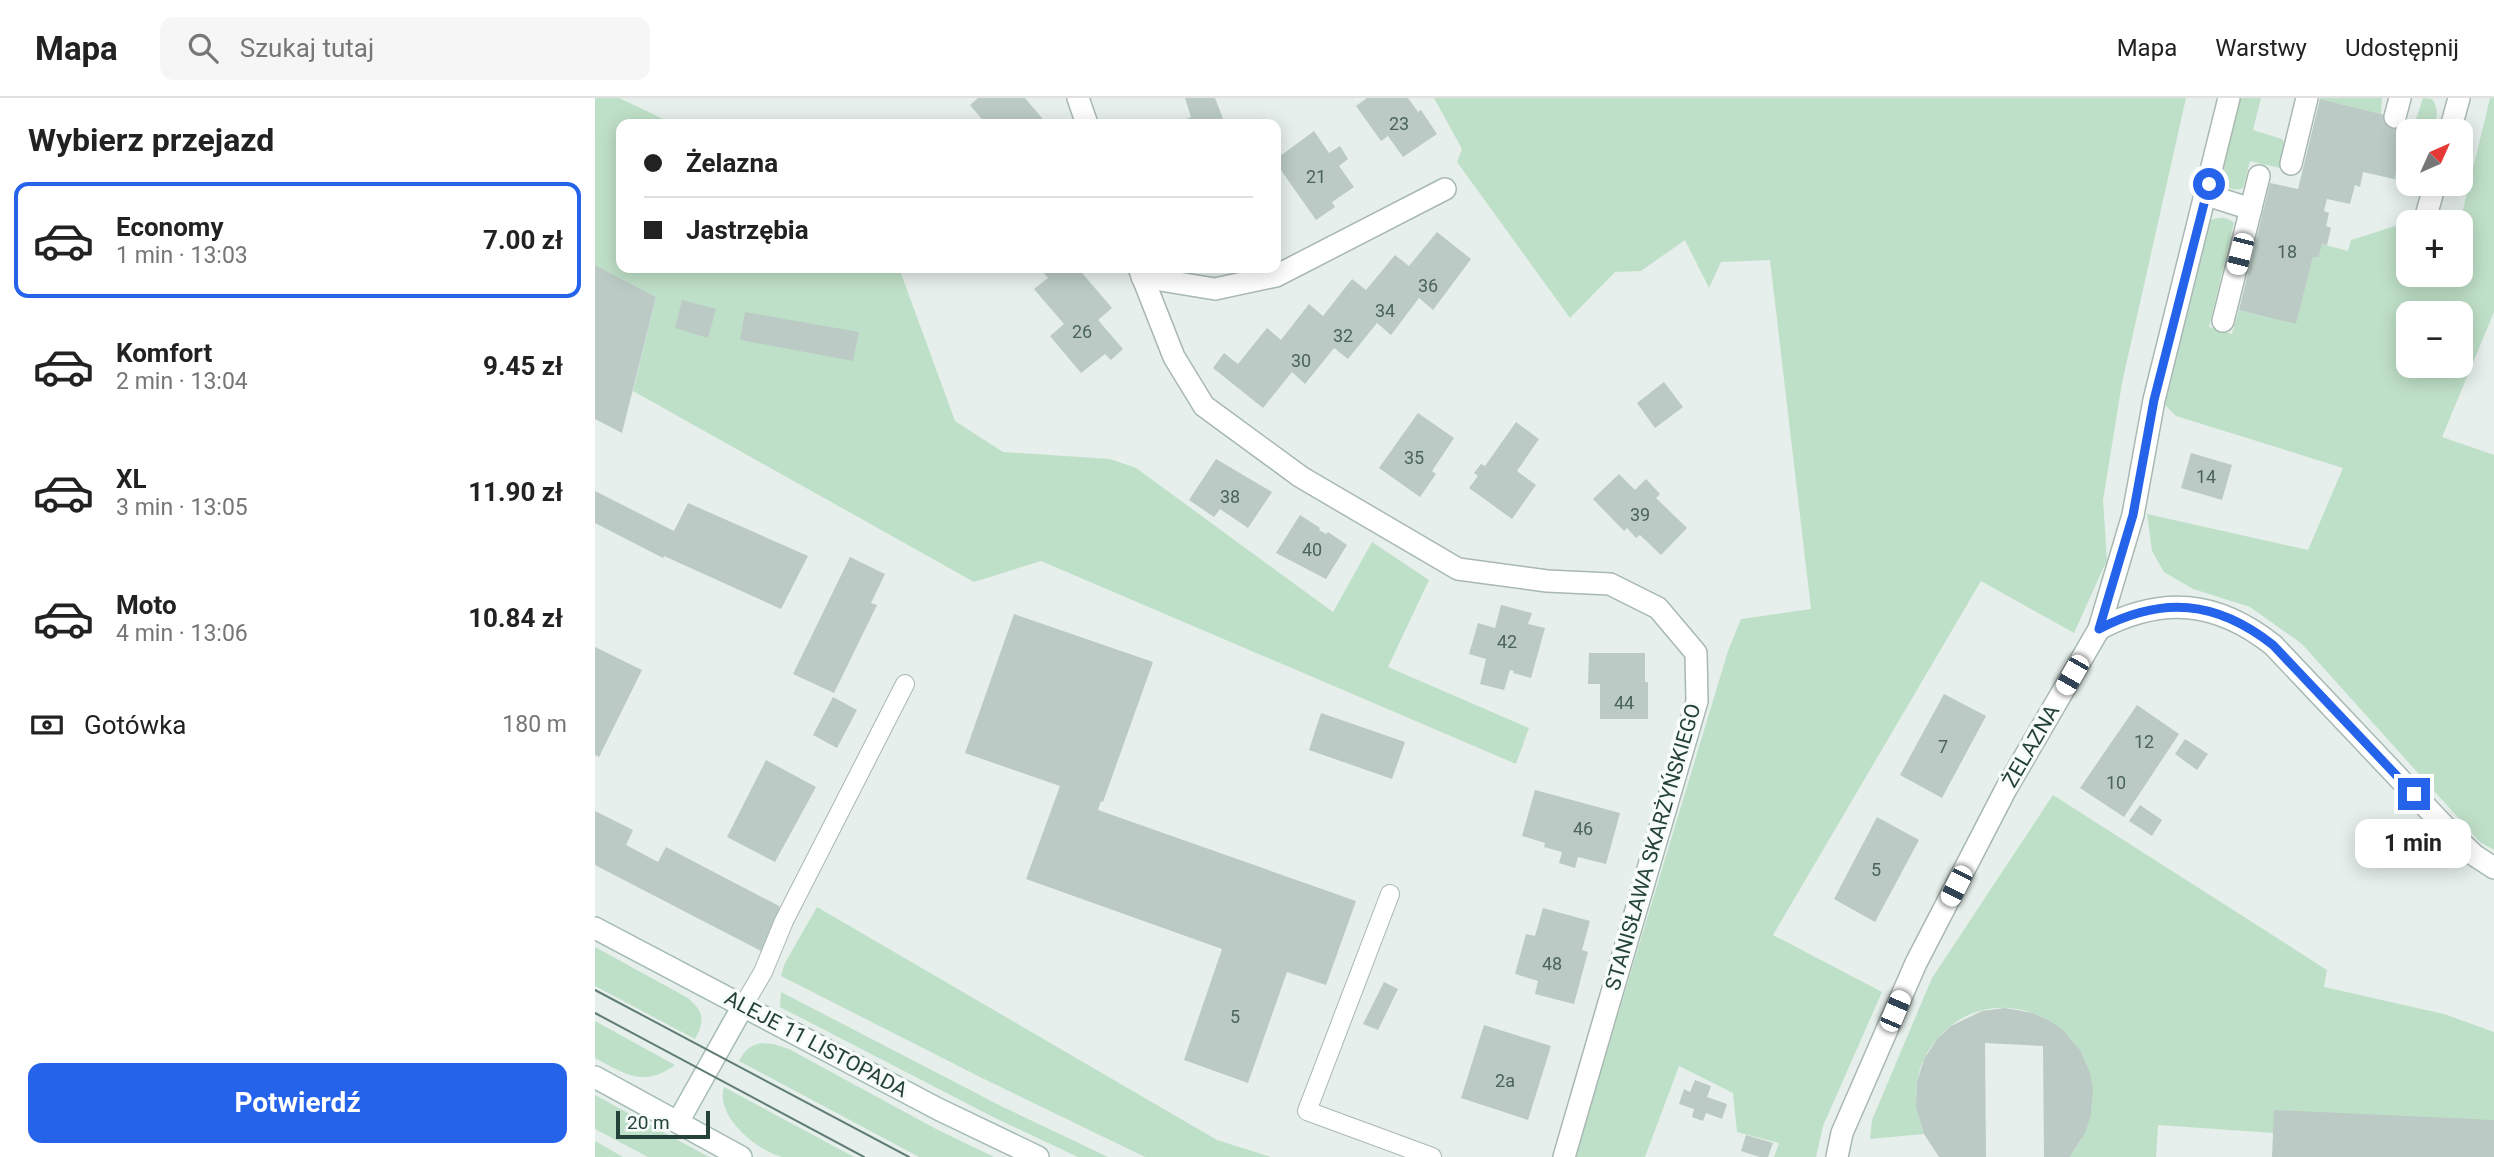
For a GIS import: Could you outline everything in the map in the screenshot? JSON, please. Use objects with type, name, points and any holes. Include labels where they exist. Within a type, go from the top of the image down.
[{"type":"street","points":[[1078,98],[1085,119]]},
{"type":"street","name":"ŻELAZNA","points":[[1837,1157],[1842,1133],[1916,962],[2006,789],[2099,629],[2133,515],[2154,400],[2229,98]]},
{"type":"street","points":[[2291,164],[2307,98]]},
{"type":"street","points":[[2453,119],[2459,98]]},
{"type":"street","points":[[2223,321],[2259,176]]},
{"type":"street","name":"STANISŁAWA SKARŻYŃSKIEGO","points":[[1145,273],[1215,289],[1276,276],[1445,189]]},
{"type":"street","points":[[2207,195],[2251,209]]},
{"type":"street","name":"STANISŁAWA SKARŻYŃSKIEGO","points":[[1141,273],[1174,357],[1203,407],[1301,477],[1458,569],[1548,580],[1610,583],[1658,608],[1696,653],[1697,701],[1564,1157]]},
{"type":"street","points":[[2099,629],[2143,610],[2190,607],[2213,611],[2255,630],[2273,645],[2449,831],[2474,855],[2494,868]]},
{"type":"street","name":"ALEJE 11 LISTOPADA","points":[[595,928],[938,1109],[1038,1157]]},
{"type":"street","points":[[678,1122],[744,1006]]},
{"type":"street","points":[[595,1077],[741,1157]]},
{"type":"lane","points":[[744,1006],[763,972],[784,921],[905,684]]},
{"type":"lane","points":[[1390,894],[1307,1111],[1432,1157]]},
{"type":"green space","points":[[595,98],[619,98],[663,119],[616,119],[616,273],[901,273],[955,421],[1003,452],[1110,459],[1136,468],[1333,612],[1372,542],[1429,580],[1388,667],[1529,728],[1516,764],[1041,561],[974,582],[633,391],[656,297],[595,265]]},
{"type":"green space","points":[[1434,98],[2186,98],[2122,383],[2103,500],[2107,560],[2074,633],[1981,581],[1773,935],[1882,992],[1823,1126],[1816,1157],[1774,1157],[1779,1143],[1737,1132],[1733,1093],[1679,1066],[1645,1157],[1575,1157],[1728,651],[1741,619],[1811,609],[1770,260],[1721,262],[1709,288],[1685,240],[1641,271],[1615,272],[1570,318],[1457,162],[1462,149]]},
{"type":"green space","points":[[2237,98],[2261,98],[2253,130],[2282,139],[2285,144],[2280,168],[2250,161],[2243,188],[2233,189],[2219,179]]},
{"type":"green space","points":[[2382,98],[2381,114],[2320,99]]},
{"type":"green space","points":[[2423,98],[2432,99],[2436,107],[2436,119],[2416,119]]},
{"type":"green space","points":[[2490,98],[2494,98],[2494,312],[2473,362],[2473,301],[2396,301],[2396,378],[2467,378],[2442,437],[2494,455],[2494,850],[2480,842],[2302,644],[2250,607],[2193,589],[2164,572],[2152,551],[2147,514],[2308,550],[2343,468],[2176,416],[2164,404],[2162,384],[2209,221],[2222,218],[2234,223],[2209,327],[2232,334],[2239,310],[2296,323],[2313,257],[2319,257],[2322,244],[2348,251],[2351,240],[2396,226],[2396,287],[2473,287],[2473,210],[2463,210],[2466,196],[2473,196],[2473,168]]},
{"type":"green space","points":[[2053,795],[2327,970],[2324,987],[2444,1014],[2494,1032],[2494,1120],[2273,1133],[2158,1125],[2156,1157],[2070,1157],[2090,1118],[2091,1081],[2079,1050],[2056,1026],[2026,1011],[1993,1008],[1960,1019],[1931,1047],[1925,1057],[1920,1068],[1917,1089],[1918,1112],[1924,1134],[1870,1139],[1872,1120],[1932,978]]},
{"type":"green space","points":[[817,907],[1217,1140],[1271,1157],[1145,1157],[781,976],[785,963]]},
{"type":"green space","points":[[595,947],[688,998],[701,1017],[695,1039],[595,986]]},
{"type":"green space","points":[[781,992],[1001,1106],[1108,1157],[1078,1157],[995,1118],[780,1007]]},
{"type":"green space","points":[[595,1021],[675,1065],[654,1076],[644,1077],[625,1073],[595,1058]]},
{"type":"green space","points":[[761,1043],[789,1049],[936,1129],[994,1157],[919,1157],[739,1061],[748,1049]]},
{"type":"green space","points":[[724,1087],[854,1157],[782,1157],[772,1153],[750,1139],[732,1120],[723,1098]]},
{"type":"green space","points":[[595,1095],[709,1157],[648,1157],[595,1129]]},
{"type":"green space","points":[[595,1141],[623,1157],[595,1157]]},
{"type":"building","points":[[978,98],[1025,98],[1043,119],[982,119],[970,105]]},
{"type":"building","points":[[1185,98],[1215,98],[1223,119],[1186,119],[1191,117]]},
{"type":"building","points":[[1367,98],[1408,98],[1418,112],[1421,110],[1437,134],[1403,157],[1388,136],[1381,141],[1356,106]]},
{"type":"building","points":[[2320,99],[2402,119],[2396,119],[2394,179],[2363,172],[2360,187],[2355,185],[2350,204],[2327,199],[2324,211],[2329,213],[2326,226],[2331,228],[2327,245],[2322,244],[2319,257],[2313,257],[2296,324],[2239,310],[2270,183],[2298,189]]},
{"type":"building","points":[[1314,131],[1329,153],[1340,146],[1348,159],[1339,166],[1354,187],[1332,202],[1335,207],[1316,220],[1281,170],[1281,155]]},
{"type":"building","points":[[1437,232],[1471,259],[1433,310],[1419,298],[1391,335],[1377,323],[1348,359],[1334,348],[1305,384],[1292,372],[1263,408],[1213,368],[1224,353],[1238,364],[1267,328],[1281,340],[1309,304],[1323,316],[1352,279],[1366,290],[1395,255],[1409,266]]},
{"type":"building","points":[[595,265],[656,297],[622,433],[595,419]]},
{"type":"building","points":[[1044,273],[1082,273],[1112,308],[1098,320],[1123,349],[1111,360],[1105,354],[1081,373],[1050,336],[1064,324],[1034,289],[1048,278]]},
{"type":"building","points":[[682,300],[716,309],[708,338],[675,328]]},
{"type":"building","points":[[745,312],[859,332],[853,361],[740,340]]},
{"type":"building","points":[[1664,382],[1683,407],[1655,428],[1637,403]]},
{"type":"building","points":[[1418,413],[1454,438],[1432,471],[1436,474],[1420,497],[1379,468]]},
{"type":"building","points":[[1516,422],[1539,439],[1517,471],[1536,485],[1512,519],[1469,488],[1478,476],[1474,473],[1481,464],[1485,466]]},
{"type":"building","points":[[2191,453],[2232,465],[2222,500],[2181,488]]},
{"type":"building","points":[[1216,459],[1272,492],[1248,528],[1220,509],[1214,517],[1189,500]]},
{"type":"building","points":[[1619,474],[1635,490],[1646,479],[1660,494],[1656,498],[1687,528],[1661,555],[1640,535],[1636,538],[1627,528],[1624,531],[1593,499]]},
{"type":"building","points":[[595,491],[674,531],[688,503],[808,556],[781,609],[664,556],[663,558],[595,523]]},
{"type":"building","points":[[1300,515],[1320,528],[1319,530],[1326,534],[1328,532],[1347,545],[1326,579],[1276,553]]},
{"type":"building","points":[[850,557],[885,574],[871,603],[877,605],[834,693],[793,674]]},
{"type":"building","points":[[1501,605],[1532,613],[1528,624],[1545,628],[1531,678],[1510,670],[1504,690],[1480,684],[1486,659],[1469,654],[1478,623],[1495,628]]},
{"type":"building","points":[[1014,614],[1153,662],[1098,810],[1356,901],[1326,985],[1287,972],[1248,1083],[1184,1060],[1222,949],[1026,879],[1060,786],[965,753]]},
{"type":"building","points":[[595,647],[642,670],[599,757],[595,755]]},
{"type":"building","points":[[1589,653],[1645,653],[1648,719],[1600,719],[1600,684],[1588,684]]},
{"type":"building","points":[[1944,694],[1986,716],[1942,798],[1900,775]]},
{"type":"building","points":[[833,697],[857,710],[837,748],[813,735]]},
{"type":"building","points":[[2137,705],[2179,734],[2124,817],[2080,788]]},
{"type":"building","points":[[1321,713],[1405,742],[1392,779],[1309,750]]},
{"type":"building","points":[[2185,739],[2208,754],[2197,770],[2175,754]]},
{"type":"building","points":[[766,760],[816,787],[775,862],[727,837]]},
{"type":"building","points":[[1535,790],[1620,813],[1606,864],[1578,857],[1575,868],[1559,863],[1562,852],[1522,836]]},
{"type":"building","points":[[2140,805],[2162,820],[2152,836],[2129,821]]},
{"type":"building","points":[[595,811],[633,830],[626,845],[658,862],[666,847],[779,906],[780,911],[761,951],[595,865]]},
{"type":"building","points":[[1877,817],[1919,840],[1875,922],[1834,899]]},
{"type":"building","points":[[1543,908],[1590,921],[1582,950],[1588,952],[1574,1004],[1535,994],[1538,981],[1515,974],[1526,934],[1535,936]]},
{"type":"building","points":[[1384,982],[1398,989],[1378,1030],[1363,1024]]},
{"type":"building","points":[[2005,1008],[2033,1013],[2050,1021],[2062,1029],[2080,1050],[2090,1072],[2093,1091],[2091,1115],[2085,1133],[2070,1157],[2044,1157],[2043,1046],[1985,1043],[1986,1157],[1939,1157],[1924,1134],[1916,1107],[1917,1082],[1924,1059],[1937,1039],[1951,1026],[1982,1011]]},
{"type":"building","points":[[1484,1025],[1551,1046],[1528,1120],[1461,1098]]},
{"type":"building","points":[[1695,1080],[1711,1086],[1707,1097],[1727,1104],[1722,1119],[1706,1113],[1703,1121],[1692,1117],[1694,1109],[1679,1104],[1684,1089],[1690,1092]]},
{"type":"building","points":[[2274,1110],[2494,1120],[2494,1157],[2272,1157]]},
{"type":"building","points":[[1746,1135],[1773,1143],[1768,1157],[1741,1151]]},
{"type":"tram line","points":[[595,990],[909,1157]]},
{"type":"tram line","points":[[595,1013],[864,1157]]},
{"type":"route","points":[[2209,184],[2154,400],[2133,515],[2099,629],[2143,610],[2167,607],[2213,611],[2234,619],[2255,630],[2273,645],[2414,794]]}]
